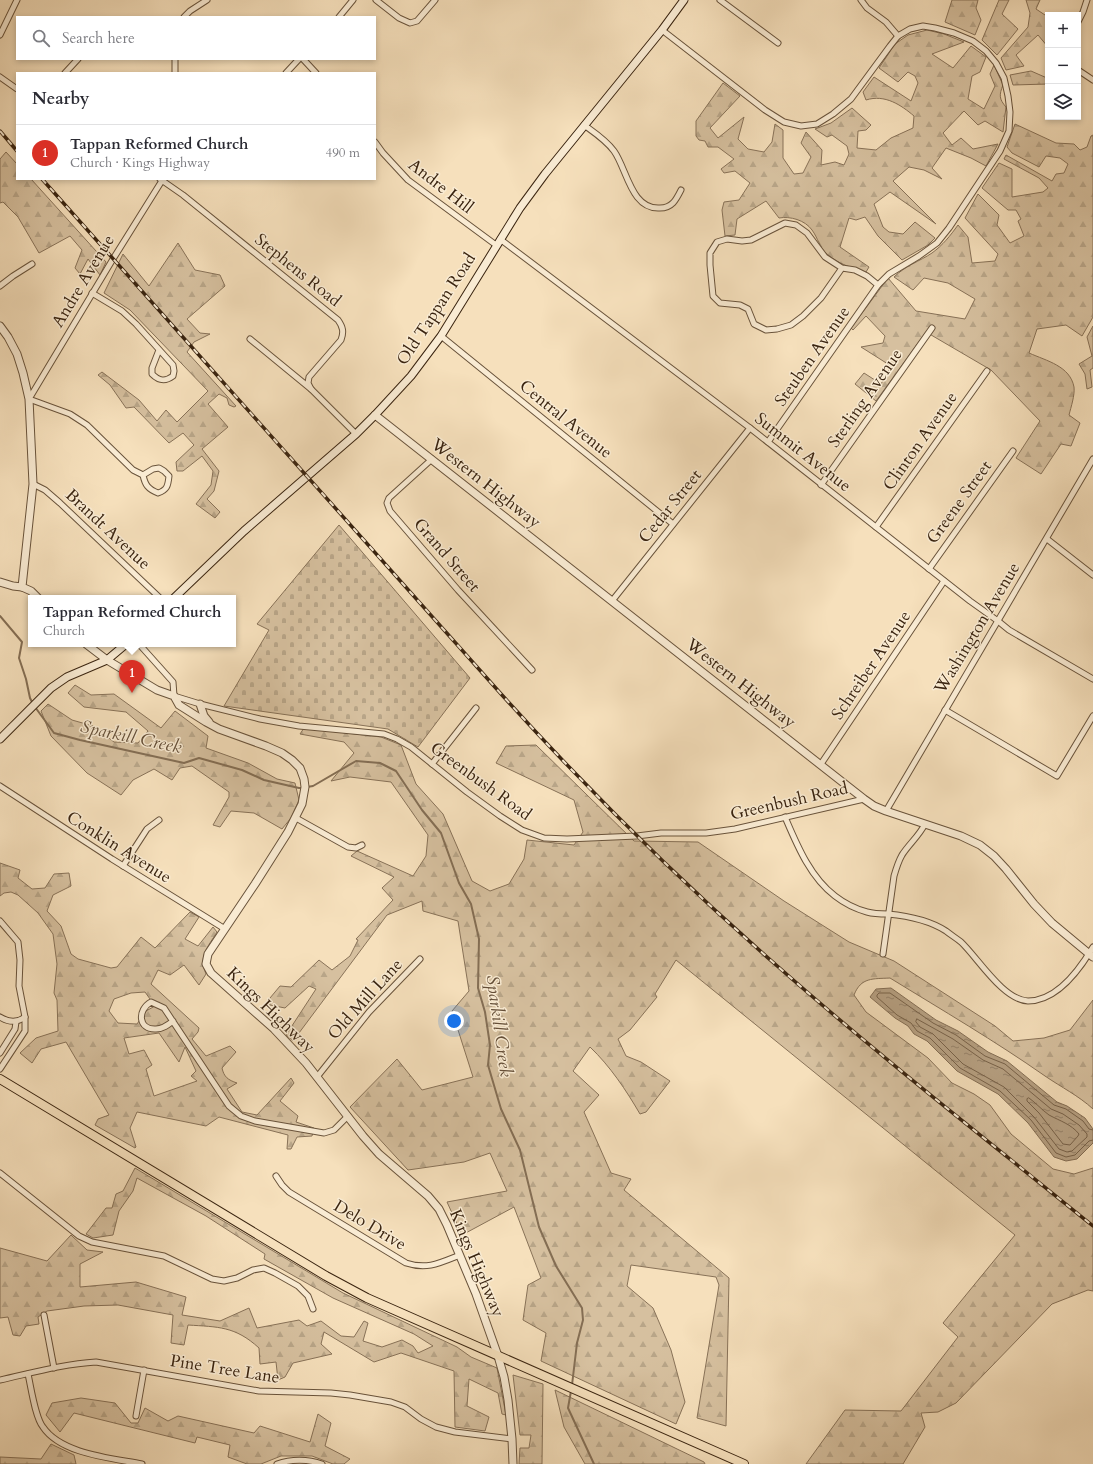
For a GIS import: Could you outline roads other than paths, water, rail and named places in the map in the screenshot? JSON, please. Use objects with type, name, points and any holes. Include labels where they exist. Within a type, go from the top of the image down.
[{"type":"main road","points":[[0,1079],[347,1287],[383,1306],[744,1464]]},
{"type":"street","points":[[1,32],[17,0]]},
{"type":"street","points":[[185,16],[207,0]]},
{"type":"street","points":[[340,16],[353,0]]},
{"type":"street","points":[[376,0],[399,18],[410,23],[417,21],[435,0]]},
{"type":"street","name":"Old Tappan Road","points":[[177,595],[244,531],[356,434],[411,376],[441,336],[500,238],[543,176],[662,30],[684,0]]},
{"type":"street","points":[[720,0],[778,43]]},
{"type":"street","points":[[662,30],[764,110],[784,122],[801,126],[817,124],[833,114],[851,99],[898,36],[886,22],[867,8],[861,0]]},
{"type":"street","points":[[1081,16],[1087,0]]},
{"type":"street","name":"Steuben Avenue","points":[[768,442],[878,285],[889,274],[937,244],[1000,151],[1009,131],[1010,112],[1004,78],[996,63],[986,51],[973,42],[948,31],[936,28],[923,26],[910,29],[898,36]]},
{"type":"street","points":[[66,72],[77,60]]},
{"type":"street","points":[[174,72],[175,60]]},
{"type":"street","points":[[287,72],[298,60]]},
{"type":"street","points":[[304,60],[315,72]]},
{"type":"street","points":[[1081,72],[1093,80]]},
{"type":"street","points":[[0,78],[16,88]]},
{"type":"street","points":[[584,124],[606,142],[616,153],[635,194],[644,204],[654,209],[667,208],[676,201],[681,190]]},
{"type":"street","name":"Andre Hill","points":[[376,144],[382,154],[408,180],[496,245]]},
{"type":"street","name":"Andre Avenue","points":[[29,399],[160,180]]},
{"type":"street","name":"Stephens Road","points":[[162,180],[338,320],[342,325],[343,335],[340,340],[309,377],[308,383],[311,389]]},
{"type":"street","points":[[842,268],[821,298],[804,316],[791,325],[766,330],[754,324],[748,309],[740,305],[720,302],[713,296],[710,253],[717,242],[727,239],[742,241],[752,240],[785,223],[796,226],[807,233],[825,257],[842,268],[855,270],[867,276],[878,285]]},
{"type":"street","name":"Summit Avenue","points":[[500,238],[750,428],[944,581],[1009,630],[1093,679]]},
{"type":"street","points":[[0,286],[32,264]]},
{"type":"street","points":[[92,293],[122,311],[136,324],[173,365],[173,376],[164,380],[158,380],[152,374],[152,368],[159,350]]},
{"type":"street","points":[[0,326],[17,354],[29,399],[34,484],[22,587]]},
{"type":"street","name":"Sterling Avenue","points":[[821,485],[932,328]]},
{"type":"street","name":"Central Avenue","points":[[441,336],[673,524]]},
{"type":"street","points":[[250,339],[311,389],[356,434]]},
{"type":"street","name":"Clinton Avenue","points":[[876,527],[986,371]]},
{"type":"street","points":[[29,399],[70,414],[87,425],[133,470],[143,475]]},
{"type":"street","name":"Western Highway","points":[[375,415],[864,799],[874,806],[886,811],[960,836],[980,845],[1006,869],[1034,904],[1052,923],[1091,955]]},
{"type":"street","name":"Cedar Street","points":[[612,601],[750,428]]},
{"type":"street","name":"Greene Street","points":[[929,569],[1013,451]]},
{"type":"street","name":"Grand Street","points":[[432,459],[389,498],[387,503],[390,511],[458,590],[532,670]]},
{"type":"street","name":"Washington Avenue","points":[[886,811],[1093,459]]},
{"type":"street","points":[[159,468],[169,476],[168,485],[164,491],[158,493],[150,490],[145,485],[143,475],[153,469],[159,468]]},
{"type":"street","name":"Brandt Avenue","points":[[34,484],[45,490],[60,503],[157,595]]},
{"type":"street","points":[[1047,539],[1093,575]]},
{"type":"street","name":"Schreiber Avenue","points":[[821,764],[944,581]]},
{"type":"street","points":[[0,582],[22,587],[31,591],[35,595]]},
{"type":"street","name":"Kings Highway","points":[[90,647],[107,660],[162,693],[174,696],[179,704],[212,725],[282,753],[300,768],[304,779],[304,787],[302,804],[296,818],[280,845],[208,954],[206,964],[211,973],[274,1029],[317,1077],[379,1154],[428,1196],[439,1209],[476,1294],[498,1356],[504,1377],[512,1439],[513,1464]]},
{"type":"street","points":[[0,739],[52,688],[67,677],[107,660],[122,647]]},
{"type":"street","points":[[142,647],[173,682],[174,696]]},
{"type":"street","name":"Greenbush Road","points":[[174,696],[260,720],[300,726],[384,734],[397,739],[410,747],[500,816],[522,830],[544,838],[574,839],[706,833],[735,829],[864,799]]},
{"type":"street","points":[[200,704],[204,716],[212,725]]},
{"type":"street","points":[[432,764],[476,708]]},
{"type":"street","points":[[945,710],[1057,776],[1093,716]]},
{"type":"street","name":"Conklin Avenue","points":[[0,786],[123,866],[225,929]]},
{"type":"street","points":[[785,817],[795,841],[807,863],[834,896],[869,913],[908,916],[929,922],[945,930],[961,942],[991,977],[1005,990],[1017,998],[1028,1001],[1043,998],[1058,990],[1091,955],[1093,947]]},
{"type":"street","points":[[296,818],[348,847],[356,848],[362,845]]},
{"type":"street","points":[[123,866],[147,828],[159,820]]},
{"type":"street","points":[[883,954],[894,876],[903,855],[920,834],[925,824]]},
{"type":"street","points":[[0,921],[18,942],[20,960],[19,986],[25,1017],[25,1031],[0,1069]]},
{"type":"street","name":"Old Mill Lane","points":[[317,1077],[369,1012],[420,959]]},
{"type":"street","points":[[173,1021],[164,1027],[155,1029],[144,1025],[141,1012],[145,1005],[151,1002],[164,1008],[173,1021],[229,1106],[241,1116],[255,1121],[324,1133],[334,1130],[348,1116]]},
{"type":"street","points":[[0,1017],[16,1022],[21,1021],[25,1017]]},
{"type":"street","points":[[0,1053],[15,1029],[16,1022]]},
{"type":"street","points":[[0,1173],[79,1236],[92,1242],[164,1256],[212,1279],[224,1281],[237,1278],[253,1270],[264,1268],[298,1286],[308,1296],[313,1309]]},
{"type":"street","name":"Delo Drive","points":[[276,1176],[289,1192],[406,1263],[427,1267],[460,1256]]},
{"type":"street","points":[[44,1315],[54,1368]]},
{"type":"street","name":"Pine Tree Lane","points":[[0,1380],[80,1363],[96,1362],[258,1391],[331,1393],[384,1401],[406,1407],[421,1419],[436,1427],[455,1432],[512,1439]]},
{"type":"street","points":[[136,1416],[144,1370]]},
{"type":"street","points":[[28,1374],[42,1426],[51,1436],[62,1444],[77,1450],[142,1464]]},
{"type":"street","points":[[277,1464],[285,1461],[303,1460],[322,1464]]},
{"type":"water","points":[[891,988],[936,1020],[958,1031],[988,1052],[1007,1061],[1057,1102],[1067,1106],[1085,1118],[1093,1129],[1093,1143],[1077,1159],[1066,1161],[1054,1157],[1028,1123],[998,1094],[957,1071],[927,1041],[914,1034],[908,1026],[895,1018],[870,997],[876,989]]},
{"type":"waterway","name":"Sparkill Creek","points":[[0,616],[22,642],[19,658],[33,704]]},
{"type":"waterway","name":"Sparkill Creek","points":[[35,707],[54,733],[184,763],[199,758],[242,770],[264,780],[303,788]]},
{"type":"waterway","name":"Sparkill Creek","points":[[307,787],[313,786],[356,761],[380,763],[396,771],[422,810],[441,833],[459,883],[471,904],[479,939],[478,988],[485,1012],[490,1045],[488,1065],[501,1109],[520,1150],[539,1227],[556,1266],[582,1308],[583,1320],[577,1343],[572,1385]]},
{"type":"waterway","name":"Sparkill Creek","points":[[571,1391],[568,1408],[594,1464]]},
{"type":"railway","points":[[0,131],[16,150]]},
{"type":"railway","points":[[43,180],[502,695],[567,765],[635,834],[704,900],[814,998],[933,1097],[1093,1226]]},
{"type":"place","name":"Tappan Reformed Church","points":[[132,693]]}]
